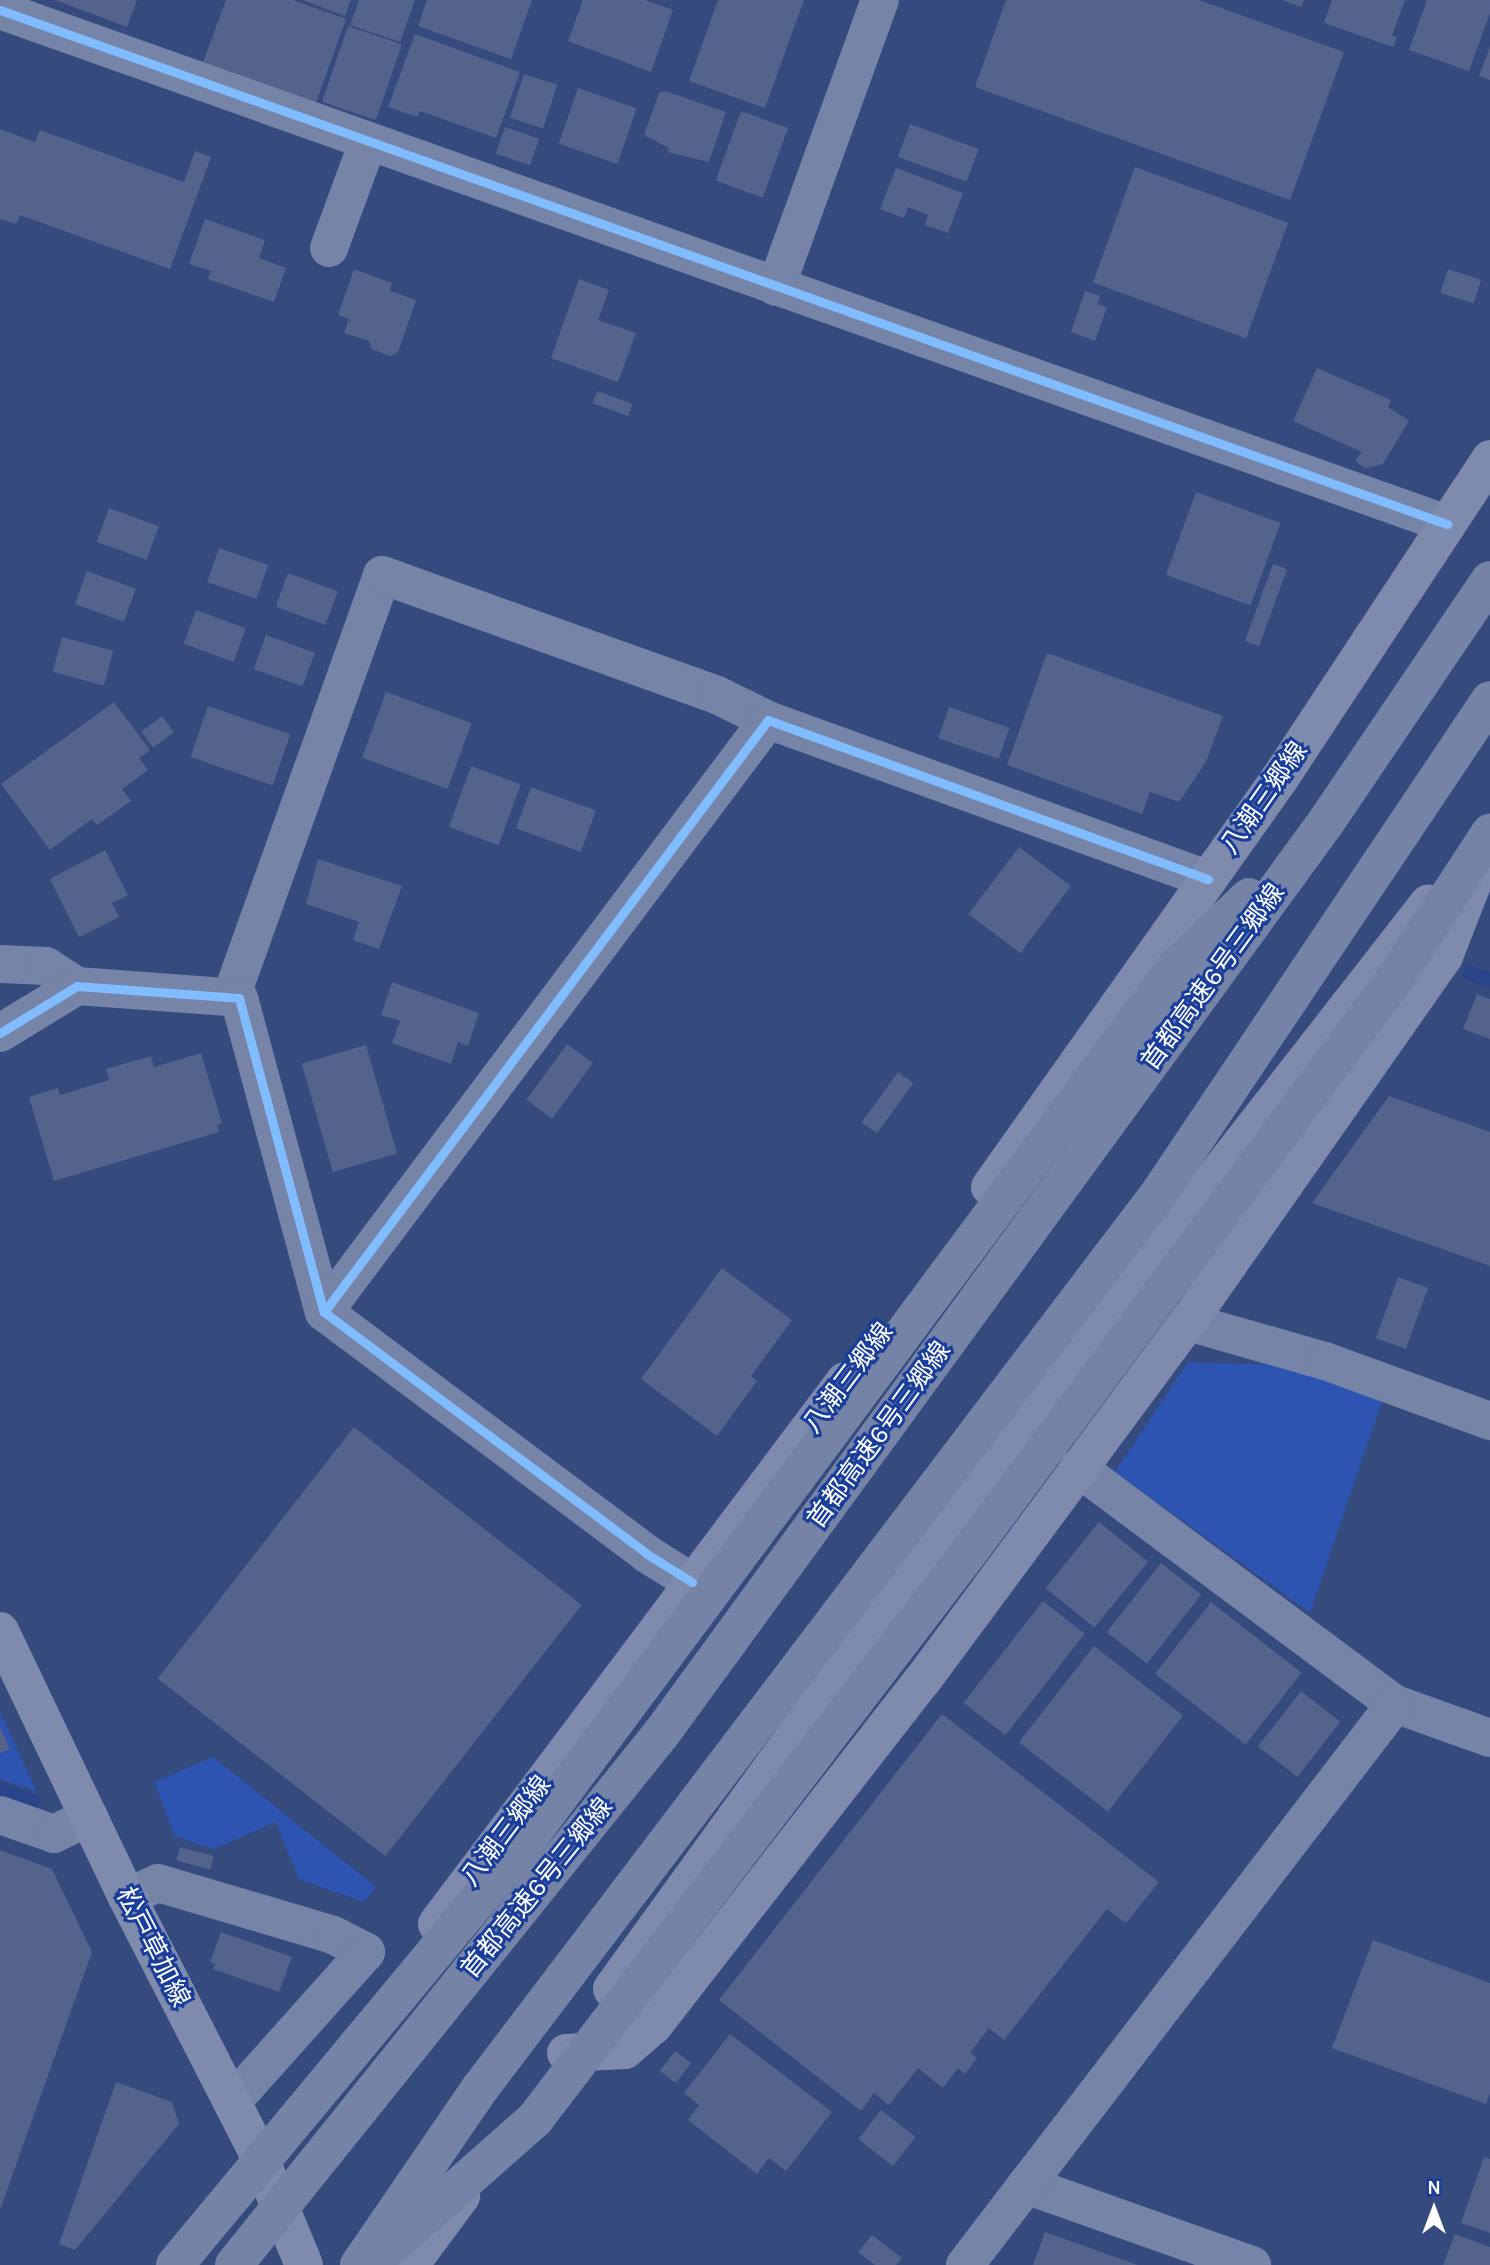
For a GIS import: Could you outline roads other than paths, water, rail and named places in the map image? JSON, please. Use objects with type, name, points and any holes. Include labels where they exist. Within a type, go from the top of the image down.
[{"type":"highway","name":"首都高速6号三郷線","points":[[234,2265],[661,1734],[1326,822],[1490,580]]},
{"type":"highway","points":[[359,2265],[481,2087],[1160,1192],[1490,700]]},
{"type":"highway","points":[[176,2265],[519,1851],[1177,967],[1326,822]]},
{"type":"highway","points":[[370,2265],[536,2119],[969,1552],[1394,980],[1490,832]]},
{"type":"main road","name":"八潮三郷線","points":[[162,2265],[257,2151],[420,1946],[948,1246],[1208,879],[1490,459]]},
{"type":"main road","points":[[410,2265],[987,1470],[1250,1137],[1371,971],[1490,832]]},
{"type":"main road","points":[[566,2053],[625,2050],[653,2026],[922,1681],[1188,1322],[1444,956],[1490,839]]},
{"type":"main road","name":"松戸草加線","points":[[0,1631],[127,1896],[257,2151],[304,2265]]},
{"type":"street","points":[[776,287],[880,0]]},
{"type":"street","points":[[0,10],[1447,524]]},
{"type":"street","points":[[329,248],[368,142]]},
{"type":"street","points":[[231,997],[382,575],[717,695],[768,720],[1208,879]]},
{"type":"street","points":[[324,1312],[768,720]]},
{"type":"street","points":[[0,964],[46,967],[78,986],[239,998],[324,1312],[647,1554],[692,1582]]},
{"type":"street","points":[[0,1033],[78,986]]},
{"type":"street","points":[[1188,1322],[1325,1361],[1490,1421]]},
{"type":"street","points":[[1078,1468],[1395,1704],[1490,1738]]},
{"type":"street","points":[[965,2265],[1395,1704]]},
{"type":"street","points":[[0,1815],[54,1834],[89,1817]]},
{"type":"street","points":[[127,1896],[158,1883],[333,1935],[366,1952],[232,2102]]},
{"type":"street","points":[[1026,2185],[1252,2265]]},
{"type":"waterway","points":[[1469,973],[1490,980]]},
{"type":"waterway","points":[[0,1789],[33,1801]]}]
